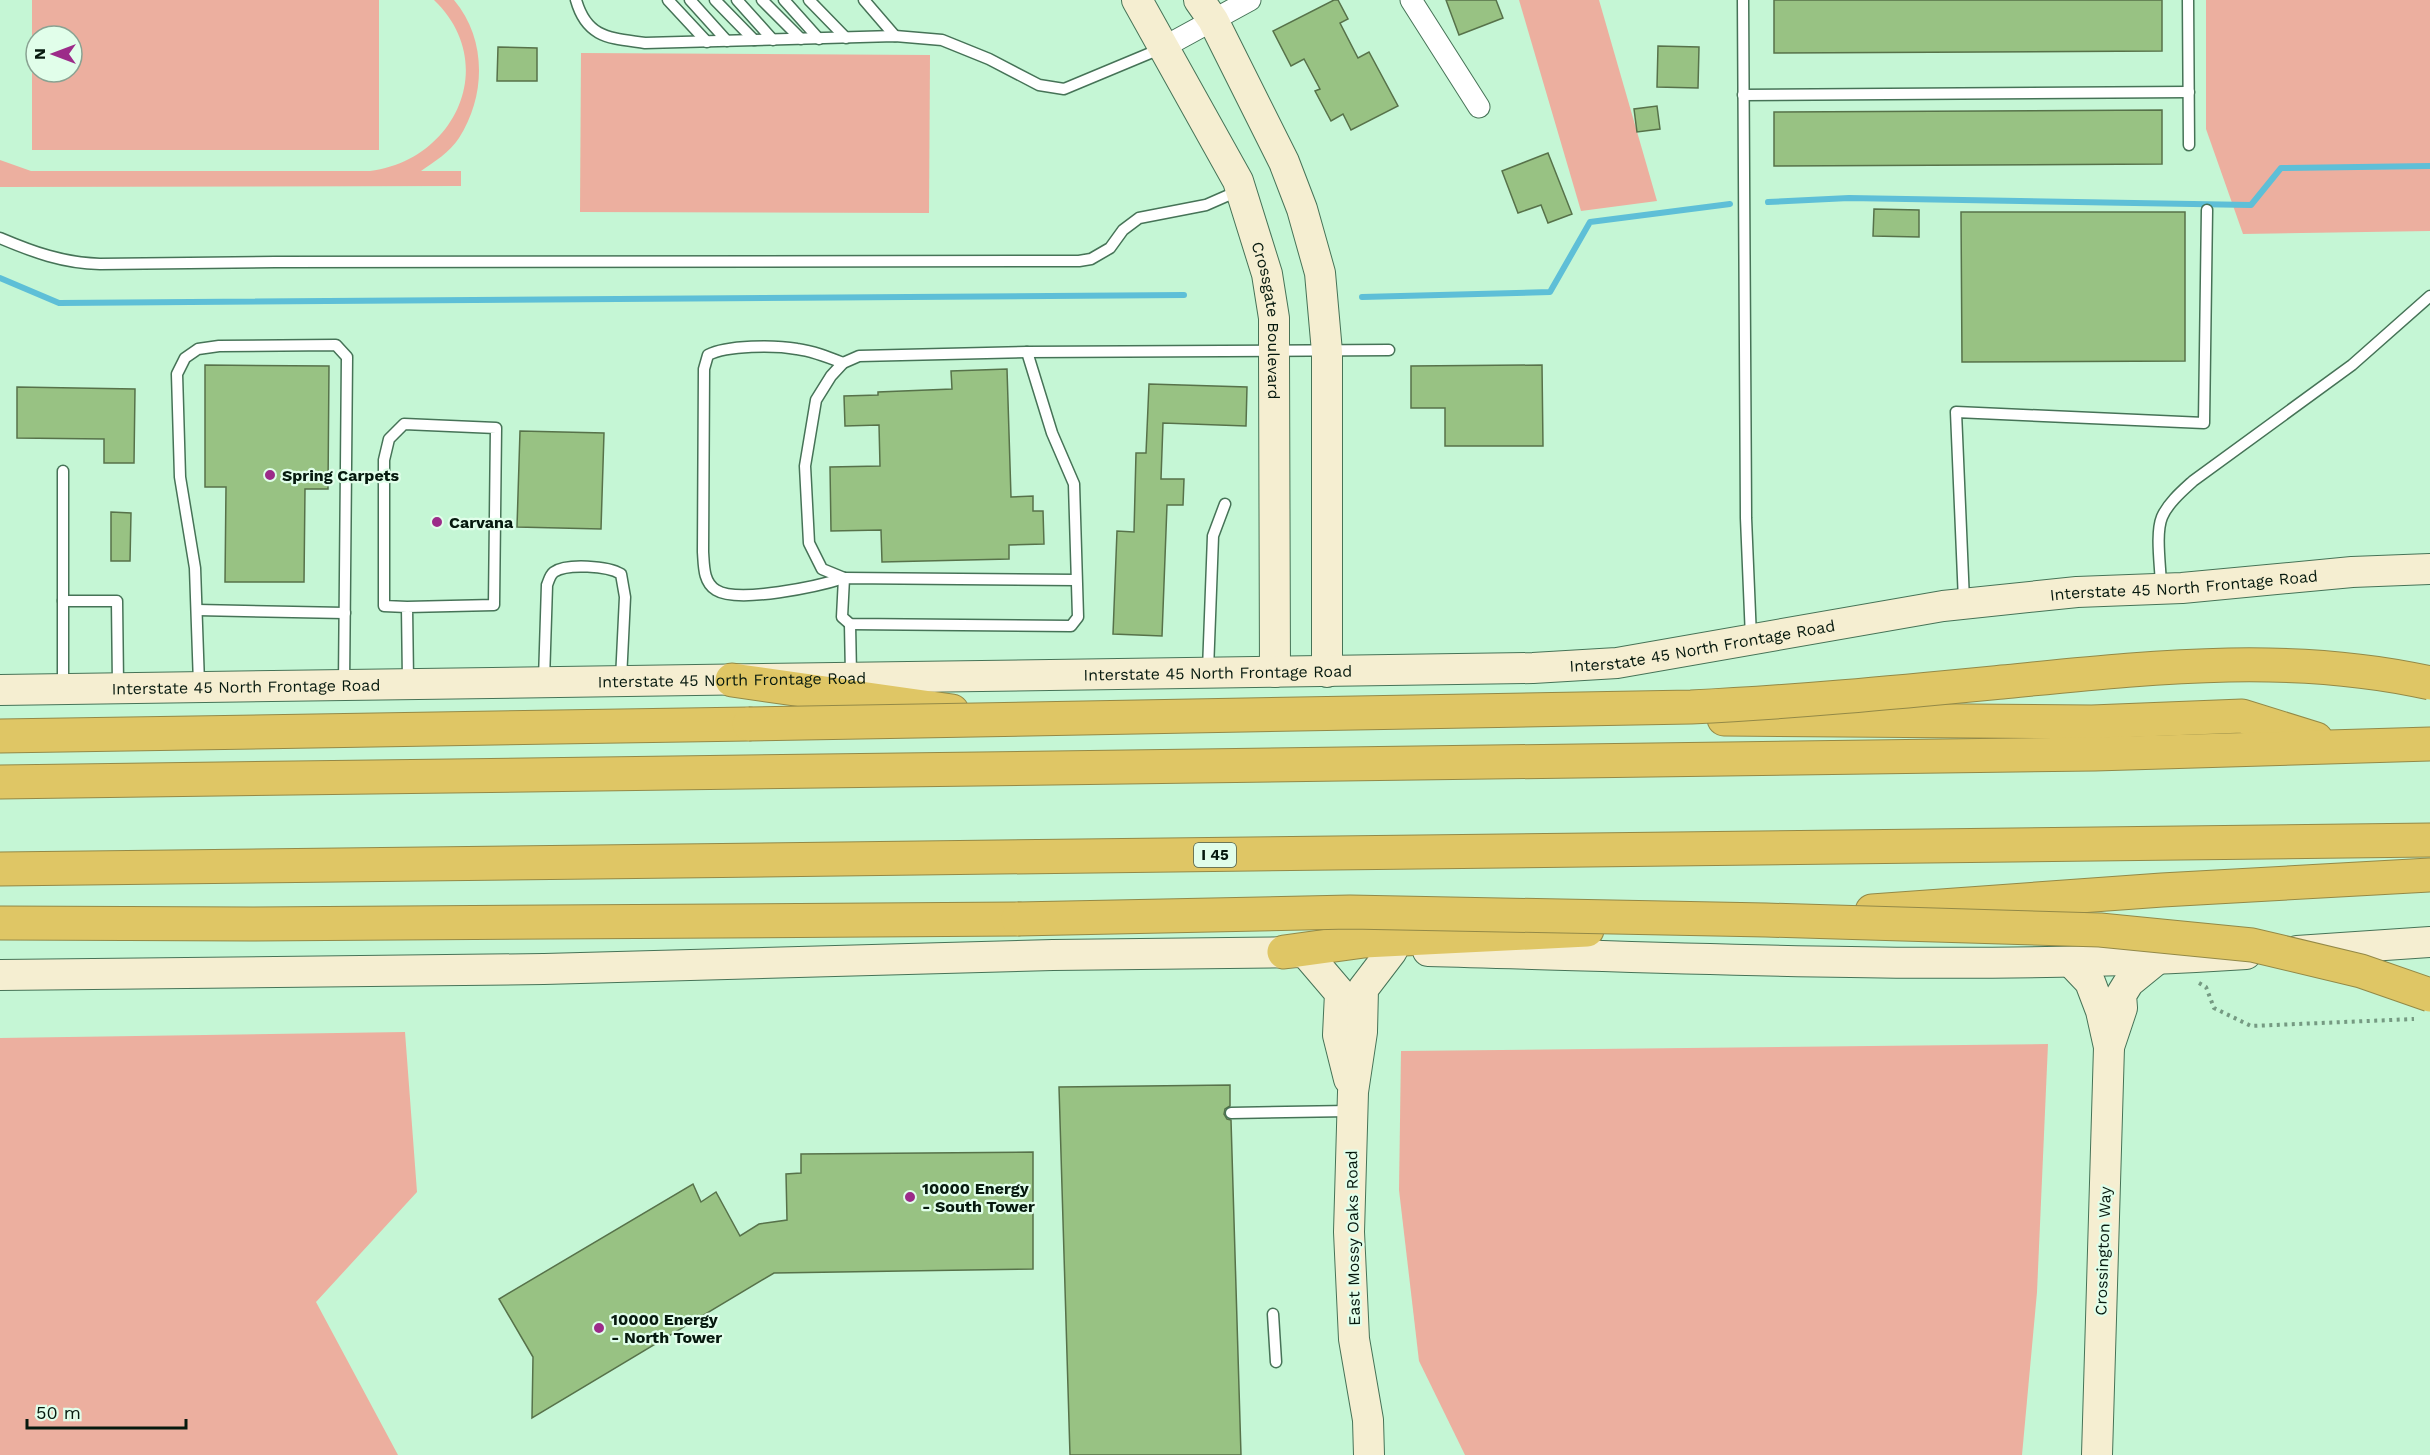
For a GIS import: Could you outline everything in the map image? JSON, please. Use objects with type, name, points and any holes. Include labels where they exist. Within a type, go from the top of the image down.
[{"type":"highway","points":[[0,736],[1691,707],[1785,702],[2150,668],[2234,664],[2329,667],[2430,683]]},
{"type":"highway","points":[[732,680],[959,712],[2080,722],[2242,716],[2344,748]]},
{"type":"highway","points":[[0,782],[2059,754],[2430,744]]},
{"type":"highway","name":"I 45","points":[[0,869],[2430,840]]},
{"type":"highway","points":[[1294,952],[1364,941],[1580,930],[2162,890],[2430,875]]},
{"type":"highway","points":[[0,923],[264,924],[1018,919],[1350,912],[2100,930],[2252,945],[2361,971],[2426,1008]]},
{"type":"main road","name":"Crossgate Boulevard","points":[[1137,0],[1238,181],[1267,274],[1274,318],[1275,672]]},
{"type":"main road","points":[[1206,10],[1280,153],[1302,209],[1320,273],[1327,352],[1327,672]]},
{"type":"main road","name":"Interstate 45 North Frontage Road","points":[[0,690],[1533,668],[1617,663],[1943,606],[2077,592],[2161,589],[2352,572],[2430,569]]},
{"type":"main road","points":[[0,975],[544,969],[1053,955],[1392,951],[1666,960],[2071,962],[2156,960],[2430,942]]},
{"type":"main road","name":"East Mossy Oaks Road","points":[[1369,1455],[1368,1420],[1354,1339],[1349,1232],[1352,1101],[1362,1032],[1363,989],[1392,951]]},
{"type":"main road","name":"East Mossy Oaks Road","points":[[1294,952],[1340,993],[1338,1035],[1352,1101]]},
{"type":"main road","name":"Crossington Way","points":[[2097,1455],[2109,1047],[2122,1008],[2121,995],[2129,982],[2156,960]]},
{"type":"main road","name":"Crossington Way","points":[[2071,962],[2090,982],[2109,1047]]},
{"type":"main road","name":"East Mossy Oaks Road","points":[[1368,1420],[1386,1455]]},
{"type":"street","points":[[1164,47],[1206,10],[1250,0]]},
{"type":"street","points":[[1411,0],[1479,107]]},
{"type":"lane","points":[[576,0],[584,21],[604,37],[645,44],[895,36],[942,40],[989,59],[1039,85],[1064,89],[1088,81],[1164,47]]},
{"type":"lane","points":[[668,0],[707,42]]},
{"type":"lane","points":[[690,0],[727,41]]},
{"type":"lane","points":[[715,0],[754,40]]},
{"type":"lane","points":[[736,0],[773,40]]},
{"type":"lane","points":[[762,0],[801,39]]},
{"type":"lane","points":[[783,0],[819,39]]},
{"type":"lane","points":[[808,0],[846,38]]},
{"type":"lane","points":[[864,0],[895,36]]},
{"type":"lane","points":[[1743,0],[1746,518],[1751,641]]},
{"type":"lane","points":[[2188,0],[2189,145]]},
{"type":"lane","points":[[1743,95],[2189,92]]},
{"type":"lane","points":[[0,238],[56,259],[74,263],[99,264],[1079,261],[1091,259],[1110,248],[1124,230],[1138,218],[1206,205],[1241,190]]},
{"type":"lane","points":[[1964,604],[1956,412],[2204,423],[2207,210]]},
{"type":"lane","points":[[2161,589],[2162,518],[2175,499],[2193,481],[2352,365],[2430,296]]},
{"type":"lane","points":[[199,687],[195,568],[180,477],[177,374],[185,358],[198,349],[219,346],[336,345],[347,357],[344,686]]},
{"type":"lane","points":[[843,363],[795,348],[736,347],[719,349],[708,355],[704,369],[703,552],[705,577],[716,590],[731,594],[773,593],[808,588],[844,578],[1076,580]]},
{"type":"lane","points":[[844,578],[822,569],[809,543],[805,466],[816,400],[831,376],[843,363],[859,356],[1027,352],[1389,350]]},
{"type":"lane","points":[[844,578],[842,617],[850,624],[1071,626],[1078,618],[1074,484],[1052,433],[1027,352]]},
{"type":"lane","points":[[404,424],[496,428],[494,605],[407,607],[384,606],[384,460],[389,439],[404,424]]},
{"type":"lane","points":[[63,471],[63,689]]},
{"type":"lane","points":[[1208,673],[1213,536],[1225,504]]},
{"type":"lane","points":[[543,683],[547,585],[551,574],[561,569],[573,568],[604,568],[621,574],[625,597],[621,682]]},
{"type":"lane","points":[[63,601],[117,601],[118,689]]},
{"type":"lane","points":[[407,607],[408,685]]},
{"type":"lane","points":[[196,610],[345,613]]},
{"type":"lane","points":[[850,624],[851,678]]},
{"type":"lane","points":[[1231,1113],[1352,1101]]},
{"type":"lane","points":[[1273,1314],[1276,1362]]},
{"type":"path","points":[[2197,981],[2206,987],[2214,1008],[2251,1026],[2426,1008]]},
{"type":"shaded area","points":[[32,0],[379,0],[379,150],[32,150],[32,84],[84,84],[84,24],[32,24]]},
{"type":"shaded area","points":[[434,0],[454,0],[465,15],[477,50],[478,86],[468,122],[459,138],[446,152],[421,171],[461,171],[461,186],[0,187],[0,160],[31,171],[370,171],[400,163],[426,148],[445,129],[459,105],[465,79],[464,52],[454,25]]},
{"type":"shaded area","points":[[1519,0],[1599,0],[1657,201],[1581,211]]},
{"type":"shaded area","points":[[2206,0],[2430,0],[2430,231],[2243,234],[2206,129]]},
{"type":"shaded area","points":[[581,53],[930,55],[929,213],[580,212]]},
{"type":"shaded area","points":[[405,1032],[417,1192],[316,1302],[398,1455],[0,1455],[0,1038]]},
{"type":"shaded area","points":[[2048,1044],[2037,1292],[2022,1455],[1465,1455],[1419,1361],[1399,1190],[1401,1051]]},
{"type":"building","points":[[1338,0],[1348,19],[1340,23],[1358,58],[1369,52],[1398,106],[1351,130],[1343,114],[1331,121],[1315,91],[1320,89],[1304,59],[1291,66],[1273,31]]},
{"type":"building","points":[[1446,0],[1496,0],[1503,18],[1459,35]]},
{"type":"building","points":[[1774,0],[2162,0],[2162,51],[1774,53]]},
{"type":"building","points":[[1658,46],[1699,47],[1698,88],[1657,87]]},
{"type":"building","points":[[498,47],[537,48],[537,81],[497,81]]},
{"type":"building","points":[[1657,106],[1660,129],[1637,132],[1634,109]]},
{"type":"building","points":[[2162,110],[2162,164],[1774,166],[1774,112]]},
{"type":"building","points":[[1548,153],[1572,214],[1548,223],[1541,205],[1518,213],[1502,171]]},
{"type":"building","points":[[1874,209],[1919,210],[1919,237],[1873,236]]},
{"type":"building","points":[[1961,212],[2185,212],[2185,361],[1962,362]]},
{"type":"building","points":[[205,365],[329,366],[328,489],[305,489],[304,582],[225,582],[226,487],[205,487]]},
{"type":"building","points":[[1542,365],[1543,446],[1445,446],[1445,408],[1411,408],[1411,366]]},
{"type":"building","points":[[1007,369],[1011,497],[1033,496],[1033,511],[1043,511],[1044,544],[1009,545],[1009,559],[882,562],[881,530],[831,531],[830,467],[880,466],[879,425],[845,426],[844,396],[952,389],[951,371]]},
{"type":"building","points":[[1149,384],[1247,387],[1246,426],[1163,423],[1161,479],[1184,479],[1183,505],[1167,505],[1162,636],[1113,634],[1117,531],[1134,532],[1136,453],[1146,453]]},
{"type":"building","points":[[17,387],[135,389],[134,463],[104,463],[104,439],[17,438]]},
{"type":"building","points":[[520,431],[604,433],[601,529],[517,527]]},
{"type":"building","points":[[111,512],[131,513],[130,561],[111,561]]},
{"type":"building","points":[[1230,1085],[1230,1106],[1225,1109],[1224,1114],[1227,1119],[1231,1120],[1241,1455],[1070,1455],[1059,1087]]},
{"type":"building","points":[[1033,1152],[1033,1269],[774,1273],[532,1418],[533,1357],[499,1299],[693,1184],[701,1202],[716,1192],[740,1236],[759,1224],[787,1220],[786,1174],[801,1173],[801,1154]]},
{"type":"waterway","points":[[1768,202],[1849,198],[2251,205],[2281,168],[2430,166]]},
{"type":"waterway","points":[[1362,297],[1550,292],[1590,222],[1730,204]]},
{"type":"waterway","points":[[0,278],[59,303],[1184,295]]},
{"type":"place","name":"Spring Carpets","points":[[270,475]]},
{"type":"place","name":"Carvana","points":[[437,522]]},
{"type":"place","name":"10000 Energy - South Tower","points":[[910,1197]]},
{"type":"place","name":"10000 Energy - North Tower","points":[[599,1328]]}]
